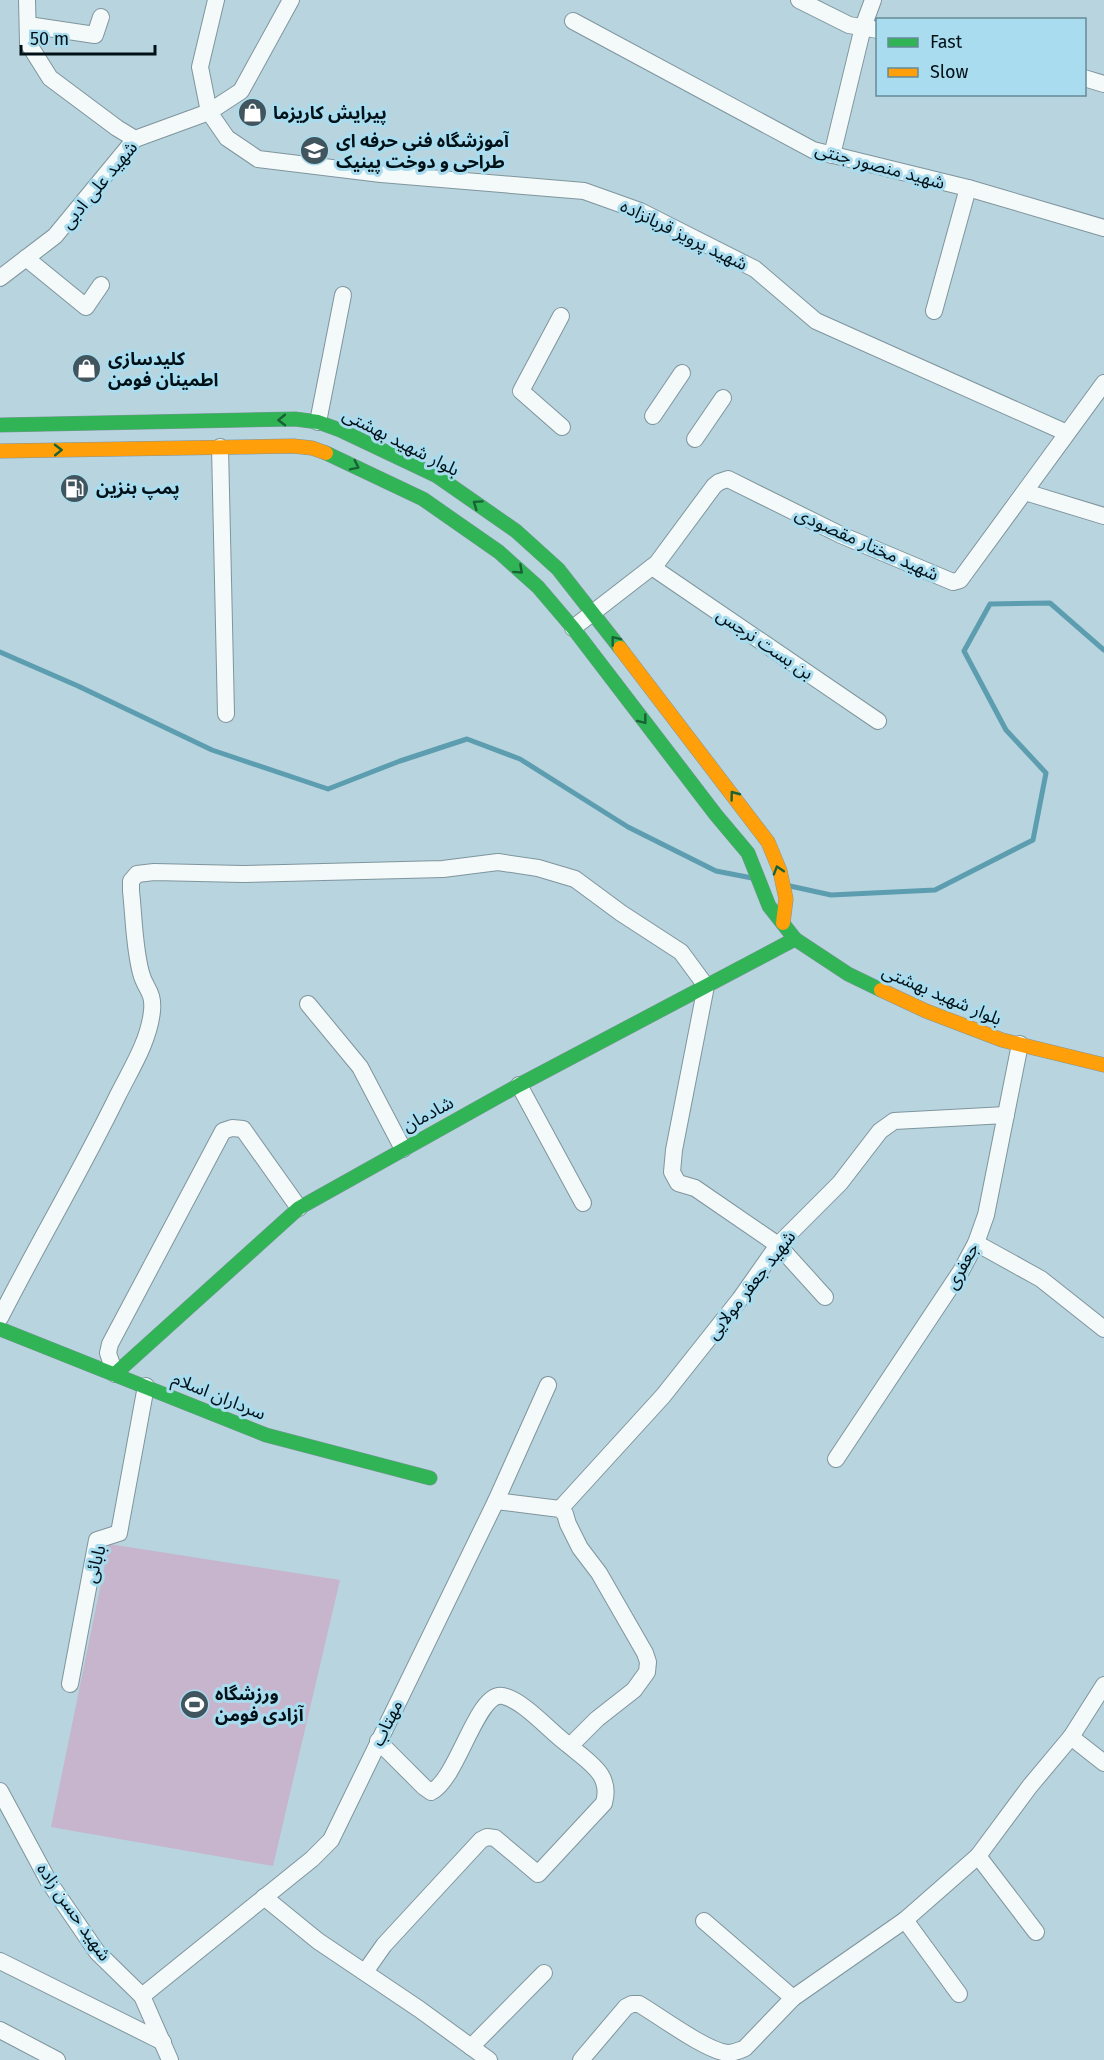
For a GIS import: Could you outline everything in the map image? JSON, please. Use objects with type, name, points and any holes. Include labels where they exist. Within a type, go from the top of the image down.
[{"type":"main road","name":"بلوار شهید بهشتی","points":[[0,425],[295,419],[318,422],[340,430],[437,476],[516,531],[558,569],[594,612],[768,842],[780,871],[786,899],[783,923]]},
{"type":"main road","points":[[107,423],[108,449]]},
{"type":"main road","points":[[0,451],[293,446],[312,448],[330,454],[423,499],[499,552],[538,587],[573,628]]},
{"type":"main road","name":"بلوار شهید بهشتی","points":[[573,628],[716,815],[748,853],[769,906],[795,939],[848,974],[926,1011],[1002,1040],[1104,1065]]},
{"type":"main road","name":"شادمان","points":[[115,1374],[299,1208],[519,1085],[795,939]]},
{"type":"main road","name":"سرداران اسلام","points":[[0,1329],[266,1435],[430,1478]]},
{"type":"street","points":[[27,0],[28,43],[50,78],[135,139]]},
{"type":"street","points":[[209,112],[200,67],[216,0]]},
{"type":"street","name":"شهید علی ادبی","points":[[3,272],[55,236],[135,139],[209,112],[241,92],[291,0]]},
{"type":"street","points":[[799,0],[849,25],[870,29]]},
{"type":"street","points":[[832,155],[870,29],[873,0]]},
{"type":"street","points":[[28,25],[95,34],[101,17]]},
{"type":"street","name":"شهید منصور جنتی","points":[[573,21],[813,150],[968,189],[1104,228]]},
{"type":"street","points":[[1086,79],[1104,84]]},
{"type":"street","name":"شهید پرویز قربانزاده","points":[[209,112],[227,138],[258,159],[381,174],[584,191],[640,211],[755,269],[816,321],[1066,433]]},
{"type":"street","points":[[934,310],[968,189]]},
{"type":"street","points":[[26,258],[86,307],[101,285]]},
{"type":"street","points":[[318,422],[343,295]]},
{"type":"street","points":[[561,316],[521,391],[562,427]]},
{"type":"street","points":[[653,416],[682,373]]},
{"type":"street","name":"شهید مختار مقصودی","points":[[573,628],[652,567],[714,486],[728,479],[841,535],[953,582],[960,580],[1104,383]]},
{"type":"street","points":[[695,438],[723,398]]},
{"type":"street","points":[[220,447],[226,714]]},
{"type":"street","points":[[1025,492],[1104,516]]},
{"type":"street","name":"بن بست نرجس","points":[[652,567],[878,721]]},
{"type":"street","points":[[0,1318],[29,1260],[105,1122],[147,1036],[152,1010],[152,992],[141,975],[138,955],[131,891],[131,880],[136,874],[176,871],[243,874],[443,869],[498,862],[538,868],[575,879],[621,913],[681,952],[706,986],[674,1150],[672,1172],[678,1183],[695,1188],[778,1245],[825,1298]]},
{"type":"street","points":[[308,1004],[360,1067],[403,1149]]},
{"type":"street","name":"جعفری","points":[[836,1459],[961,1271],[976,1243],[986,1215],[1020,1044]]},
{"type":"street","points":[[519,1085],[583,1203]]},
{"type":"street","name":"شهید جعفر مولایی","points":[[560,1509],[663,1396],[740,1299],[778,1245],[840,1183],[880,1131],[894,1121],[1006,1115]]},
{"type":"street","points":[[115,1374],[108,1353],[110,1344],[223,1131],[232,1128],[243,1129],[299,1208]]},
{"type":"street","points":[[976,1243],[1041,1280],[1104,1329]]},
{"type":"street","name":"مهتاب","points":[[142,1996],[312,1859],[331,1840],[496,1501],[548,1385]]},
{"type":"street","name":"بابائی","points":[[70,1684],[97,1539],[119,1533],[146,1386]]},
{"type":"street","points":[[496,1501],[560,1509],[565,1514],[580,1548],[599,1573],[648,1662],[647,1672],[634,1690],[597,1719],[570,1746]]},
{"type":"street","points":[[581,2060],[626,2007],[632,2004],[639,2004],[694,2039],[725,2053],[735,2053],[745,2048],[793,1998],[905,1920],[978,1856],[1030,1786],[1071,1737],[1104,1685]]},
{"type":"street","points":[[365,1972],[384,1945],[481,1840],[487,1837],[495,1838],[538,1874],[604,1803],[607,1793],[603,1776],[552,1732],[535,1714],[505,1696],[495,1695],[488,1700],[455,1766],[439,1788],[432,1792],[378,1742]]},
{"type":"street","points":[[1071,1737],[1104,1762]]},
{"type":"street","name":"شهید حسن زاده","points":[[0,1791],[49,1882],[97,1952],[142,1996],[170,2060]]},
{"type":"street","points":[[978,1856],[1036,1932]]},
{"type":"street","points":[[264,1897],[318,1941],[489,2060]]},
{"type":"street","points":[[905,1920],[959,1994]]},
{"type":"street","points":[[704,1921],[793,1998]]},
{"type":"street","points":[[0,1961],[163,2042]]},
{"type":"street","points":[[471,2047],[544,1973]]},
{"type":"street","points":[[0,2030],[57,2060]]},
{"type":"shaded area","name":"ورزشگاه آزادی فومن","points":[[109,1544],[340,1580],[273,1866],[51,1827]]},
{"type":"waterway","points":[[790,886],[831,895],[935,890],[1033,840],[1046,773],[1006,730],[964,651],[990,604],[1050,603],[1104,650]]},
{"type":"waterway","points":[[0,652],[78,686],[212,750],[328,789],[400,761],[467,739],[520,759],[628,827],[716,871],[752,878]]},
{"type":"traffic: fast","points":[[0,425],[295,419],[318,422],[340,430],[437,476],[516,531],[558,569],[620,648]]},
{"type":"traffic: fast","points":[[326,453],[423,499],[499,552],[538,587],[573,628],[716,815],[748,853],[769,906],[795,939],[848,974],[881,990]]},
{"type":"traffic: fast","points":[[115,1374],[299,1208],[519,1085],[795,939]]},
{"type":"traffic: fast","points":[[0,1329],[266,1435],[430,1478]]},
{"type":"traffic: slow","points":[[0,451],[293,446],[312,448],[326,453]]},
{"type":"traffic: slow","points":[[620,648],[768,842],[780,871],[786,899],[783,923]]},
{"type":"traffic: slow","points":[[881,990],[926,1011],[1002,1040],[1104,1065]]},
{"type":"place","name":"پیرایش کاریزما","points":[[252,113]]},
{"type":"place","name":"آموزشگاه فنی حرفه ای طراحی و دوخت پینیک","points":[[315,151]]},
{"type":"place","name":"کلیدسازی اطمینان فومن","points":[[87,369]]},
{"type":"place","name":"پمپ بنزین","points":[[75,488]]},
{"type":"place","name":"ورزشگاه آزادی فومن","points":[[194,1704]]}]
